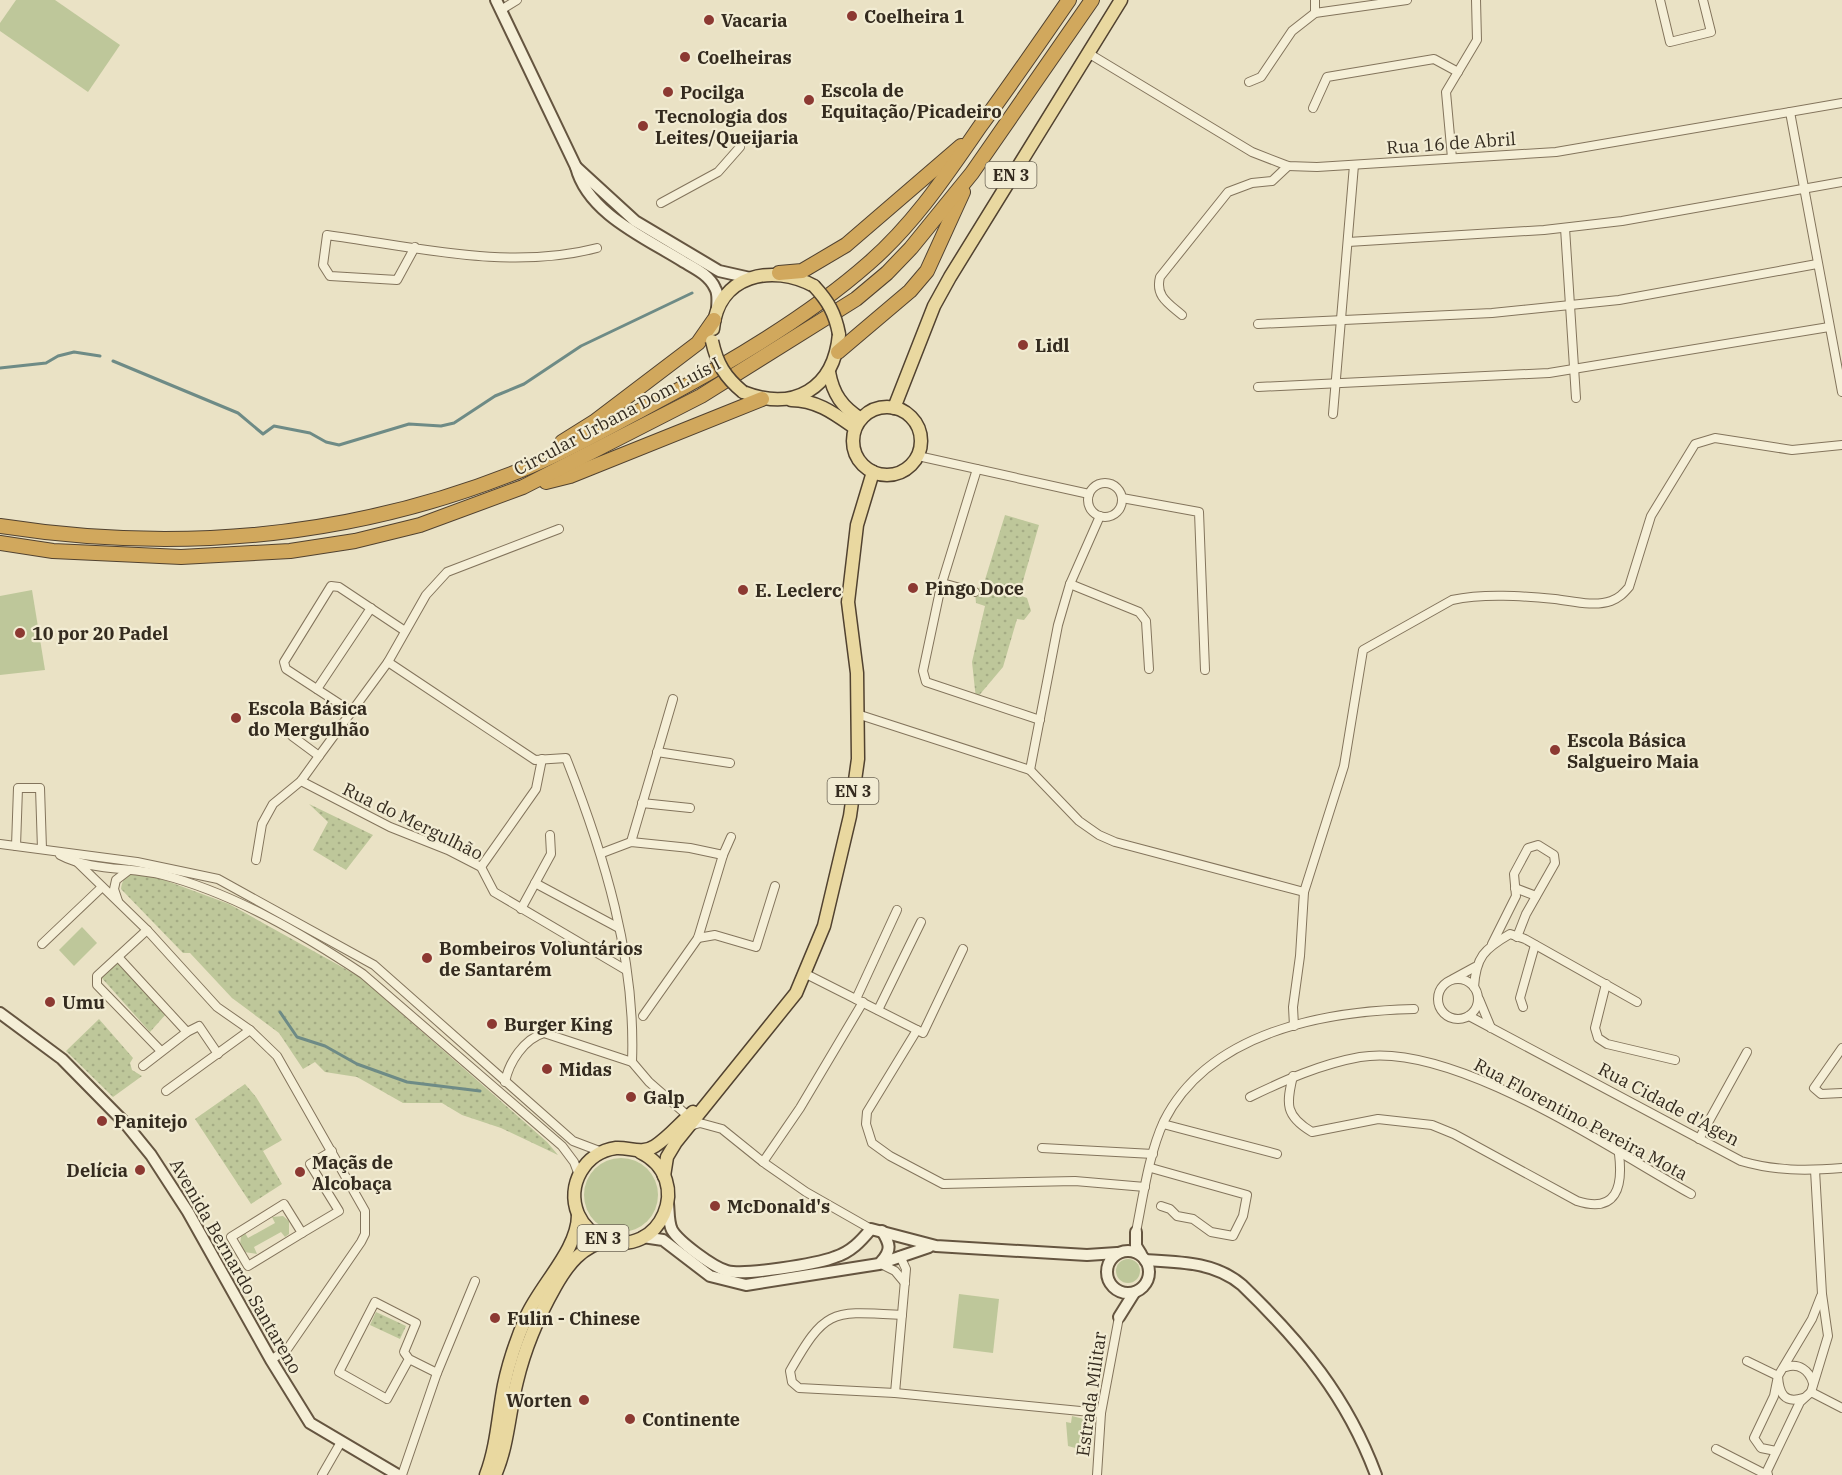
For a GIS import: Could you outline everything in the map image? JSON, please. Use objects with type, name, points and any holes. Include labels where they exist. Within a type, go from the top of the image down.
[{"type":"highway","name":"Circular Urbana Dom Luís I","points":[[0,526],[52,534],[176,541],[297,532],[362,520],[420,504],[531,466],[699,379],[802,313],[869,263],[932,197],[1069,0]]},
{"type":"highway","name":"Circular Urbana Dom Luís I","points":[[0,543],[53,551],[181,557],[290,551],[355,541],[420,525],[523,488],[700,396],[856,299],[911,248],[972,173],[1092,0]]},
{"type":"highway","points":[[779,273],[802,271],[846,244],[936,170],[982,124]]},
{"type":"highway","points":[[837,352],[910,291],[927,271],[972,173]]},
{"type":"highway","points":[[531,466],[698,343],[715,316]]},
{"type":"highway","points":[[523,488],[570,476],[762,399]]},
{"type":"main road","name":"EN 3","points":[[894,408],[934,306],[950,277],[1121,0]]},
{"type":"main road","points":[[780,400],[799,396],[816,386],[829,372],[837,352],[839,334],[836,316],[827,299],[814,285],[798,277],[779,273],[750,278],[730,291],[715,316],[712,341],[716,361],[727,378],[743,392],[762,399],[780,400],[805,400],[858,423]]},
{"type":"main road","points":[[829,372],[831,386],[841,403],[858,423]]},
{"type":"main road","points":[[879,408],[894,408],[909,414],[916,422],[921,433],[918,456],[902,472],[890,475],[873,472],[860,461],[854,451],[858,423],[879,408]]},
{"type":"main road","name":"EN 3","points":[[640,1152],[655,1146],[688,1122],[785,1010],[806,974],[824,926],[850,816],[858,759],[857,673],[848,602],[857,525],[873,472]]},
{"type":"main road","name":"EN 3","points":[[495,1475],[528,1340],[542,1309],[563,1272],[580,1252],[591,1244],[608,1240],[623,1242],[643,1237],[660,1223],[668,1203],[664,1176],[667,1157],[688,1122]]},
{"type":"main road","points":[[579,1175],[590,1160],[602,1152],[622,1148],[640,1152],[656,1163],[664,1176]]},
{"type":"main road","name":"EN 3","points":[[486,1475],[494,1455],[511,1354],[527,1314],[575,1236],[578,1214],[574,1194],[579,1175]]},
{"type":"main road","name":"EN 3","points":[[578,1214],[590,1230],[608,1240]]},
{"type":"street","points":[[517,0],[498,5],[576,167],[580,183],[588,194],[632,225],[685,256],[728,275],[750,278]]},
{"type":"street","points":[[1315,13],[1316,0]]},
{"type":"street","points":[[1249,82],[1261,77],[1292,31],[1315,13],[1407,0]]},
{"type":"street","points":[[1452,158],[1445,104],[1446,92],[1477,40],[1476,0]]},
{"type":"street","points":[[1660,0],[1670,42],[1711,32],[1703,0]]},
{"type":"street","name":"Rua 16 de Abril","points":[[1088,53],[1251,152],[1288,166],[1317,167],[1556,152],[1842,103]]},
{"type":"street","points":[[1313,108],[1327,77],[1434,59],[1458,72]]},
{"type":"street","points":[[1790,112],[1842,392]]},
{"type":"street","points":[[661,203],[718,172],[740,147]]},
{"type":"street","points":[[1333,414],[1353,165]]},
{"type":"street","points":[[1182,315],[1160,297],[1157,286],[1160,277],[1228,192],[1252,183],[1272,181],[1288,166]]},
{"type":"street","points":[[1348,242],[1564,228],[1622,221],[1842,182]]},
{"type":"street","points":[[1564,228],[1576,398]]},
{"type":"street","points":[[415,247],[397,280],[330,276],[323,265],[327,236],[516,259],[576,253],[597,248]]},
{"type":"street","points":[[685,256],[712,282],[717,291],[715,316]]},
{"type":"street","points":[[1258,324],[1492,314],[1619,300],[1818,264]]},
{"type":"street","points":[[1257,387],[1549,373],[1829,327]]},
{"type":"street","points":[[1294,1026],[1293,1006],[1300,956],[1304,892],[1344,766],[1363,650],[1452,600],[1468,597],[1531,598],[1595,604],[1609,602],[1621,596],[1629,587],[1651,516],[1695,444],[1715,438],[1792,450],[1842,445]]},
{"type":"street","points":[[918,456],[1089,494]]},
{"type":"street","points":[[976,469],[942,583],[923,671],[926,682],[1040,720]]},
{"type":"street","points":[[1108,483],[1118,488],[1122,498],[1116,513],[1101,516],[1089,505],[1089,494],[1096,485],[1108,483]]},
{"type":"street","points":[[1122,498],[1199,512],[1205,670]]},
{"type":"street","points":[[1030,770],[1058,625],[1070,584],[1101,516]]},
{"type":"street","points":[[256,860],[262,824],[273,804],[301,781],[388,662],[426,595],[447,572],[559,529]]},
{"type":"street","points":[[942,583],[975,592]]},
{"type":"street","points":[[1070,584],[1139,612],[1146,621],[1149,669]]},
{"type":"street","points":[[352,712],[286,669],[284,662],[331,586],[339,587],[405,630]]},
{"type":"street","points":[[317,689],[371,608]]},
{"type":"street","points":[[388,662],[535,760],[566,758],[602,853],[626,970],[633,1022],[632,1062]]},
{"type":"street","points":[[631,842],[673,699]]},
{"type":"street","points":[[857,714],[1030,770],[1079,821],[1099,835],[1304,892]]},
{"type":"street","points":[[292,736],[319,756]]},
{"type":"street","points":[[657,752],[730,763]]},
{"type":"street","points":[[481,867],[536,789],[542,759]]},
{"type":"street","name":"Rua do Mergulhão","points":[[301,781],[390,827],[448,850],[481,867],[494,892],[626,970]]},
{"type":"street","points":[[16,846],[18,788],[40,788],[42,849]]},
{"type":"street","points":[[642,803],[690,808]]},
{"type":"street","points":[[521,909],[551,854],[550,835]]},
{"type":"street","points":[[643,1016],[698,938],[723,855],[731,837]]},
{"type":"street","points":[[602,853],[631,842],[690,848],[723,855]]},
{"type":"street","points":[[0,844],[42,849],[77,862],[130,869],[206,888],[243,905],[363,974],[562,1146],[574,1162],[579,1175]]},
{"type":"street","points":[[1478,998],[1478,1005],[1469,1016],[1462,1019],[1449,1017],[1440,1006],[1439,993],[1452,980],[1475,966],[1492,944],[1516,896],[1514,873],[1528,848],[1538,845],[1554,855],[1555,863],[1536,896],[1517,937]]},
{"type":"street","points":[[53,852],[112,859],[218,879],[374,965],[573,1141],[602,1152]]},
{"type":"street","points":[[77,862],[147,930],[217,1007],[250,1030],[277,1056],[365,1211],[365,1234],[288,1348],[271,1360]]},
{"type":"street","points":[[119,902],[114,889],[116,880],[130,869]]},
{"type":"street","points":[[535,883],[617,927]]},
{"type":"street","points":[[698,938],[715,935],[756,947],[775,886]]},
{"type":"street","points":[[42,944],[102,887]]},
{"type":"street","points":[[1515,888],[1536,896]]},
{"type":"street","points":[[763,1162],[800,1108],[859,1000],[897,910]]},
{"type":"street","points":[[878,1010],[921,921]]},
{"type":"street","points":[[147,930],[97,976],[98,985],[161,1051]]},
{"type":"street","points":[[1492,944],[1510,934],[1535,945],[1637,1002]]},
{"type":"street","points":[[1523,1007],[1520,998],[1535,945]]},
{"type":"street","points":[[806,974],[923,1033],[963,949]]},
{"type":"street","points":[[118,957],[187,1032]]},
{"type":"street","points":[[1475,966],[1474,987],[1491,1028]]},
{"type":"street","points":[[1452,980],[1464,980],[1474,987]]},
{"type":"street","points":[[1606,984],[1595,1028],[1598,1038],[1607,1044],[1675,1060]]},
{"type":"street","points":[[1087,1254],[1100,1263],[1116,1290],[1134,1293],[1143,1288],[1149,1274],[1136,1246],[1136,1232],[1153,1154],[1163,1124],[1175,1102],[1209,1066],[1227,1053],[1294,1026],[1369,1010],[1414,1009]]},
{"type":"street","name":"Avenida Bernardo Santareno","points":[[0,1013],[62,1059],[125,1123],[151,1155],[188,1212],[271,1360],[310,1423],[400,1475]]},
{"type":"street","name":"Rua Cidade d'Agen","points":[[1469,1016],[1741,1161],[1768,1168],[1815,1170],[1842,1168]]},
{"type":"street","points":[[143,1066],[187,1032],[199,1026],[218,1054]]},
{"type":"street","points":[[166,1091],[250,1030]]},
{"type":"street","points":[[917,1030],[867,1112],[866,1124],[872,1143],[890,1156],[944,1184],[1075,1181],[1145,1187]]},
{"type":"street","points":[[505,1082],[507,1071],[515,1058],[533,1036],[544,1033],[632,1062],[688,1122],[722,1129],[763,1162],[806,1192],[877,1230],[936,1246]]},
{"type":"street","points":[[1842,1048],[1814,1088],[1821,1094],[1842,1093]]},
{"type":"street","points":[[1699,1139],[1747,1052]]},
{"type":"street","name":"Rua Florentino Pereira Mota","points":[[1250,1097],[1293,1077],[1362,1057],[1405,1057],[1447,1066],[1494,1085],[1691,1194]]},
{"type":"street","points":[[492,1070],[503,1067],[515,1058]]},
{"type":"street","points":[[1293,1077],[1288,1098],[1290,1115],[1312,1132],[1378,1119],[1432,1125],[1454,1134],[1577,1201],[1593,1206],[1609,1201],[1619,1188],[1619,1154]]},
{"type":"street","points":[[1163,1124],[1276,1154]]},
{"type":"street","points":[[1041,1148],[1153,1154]]},
{"type":"street","points":[[302,1233],[284,1204],[231,1237],[248,1266],[339,1211],[310,1164],[332,1150]]},
{"type":"street","points":[[1151,1168],[1247,1195],[1243,1216],[1233,1236],[1211,1232],[1193,1219],[1177,1216],[1170,1209],[1161,1206]]},
{"type":"street","points":[[1716,1449],[1767,1475],[1800,1402],[1809,1391],[1828,1336],[1822,1294],[1815,1170]]},
{"type":"street","points":[[668,1203],[669,1221],[676,1235],[710,1263],[726,1271],[744,1273],[835,1257],[858,1245],[877,1230]]},
{"type":"street","points":[[877,1230],[890,1243],[890,1250],[879,1264]]},
{"type":"street","points":[[1107,1273],[1109,1263],[1121,1252],[1136,1232]]},
{"type":"street","points":[[643,1237],[663,1240],[710,1276],[746,1286],[879,1264],[918,1248],[936,1246],[1087,1254],[1121,1252],[1176,1264],[1196,1263],[1228,1275],[1242,1285],[1325,1375],[1344,1403],[1376,1475]]},
{"type":"street","points":[[895,1393],[906,1269],[918,1248]]},
{"type":"street","points":[[900,1256],[906,1269]]},
{"type":"street","points":[[879,1264],[896,1271],[905,1283]]},
{"type":"street","points":[[1149,1274],[1176,1264]]},
{"type":"street","points":[[400,1475],[437,1373],[475,1281]]},
{"type":"street","name":"Estrada Militar","points":[[1116,1290],[1119,1317]]},
{"type":"street","name":"Estrada Militar","points":[[1097,1475],[1101,1413],[1119,1317],[1126,1301],[1134,1293]]},
{"type":"street","points":[[1776,1451],[1761,1448],[1754,1438],[1774,1396],[1778,1376],[1785,1368],[1812,1319],[1822,1294]]},
{"type":"street","points":[[409,1359],[387,1399],[339,1372],[375,1302],[416,1323],[404,1348],[409,1359],[437,1373]]},
{"type":"street","points":[[902,1315],[848,1312],[821,1323],[790,1371],[792,1383],[799,1388],[895,1393],[1101,1413]]},
{"type":"street","points":[[1747,1361],[1778,1376]]},
{"type":"street","points":[[1785,1368],[1793,1365],[1803,1368],[1810,1375],[1809,1391]]},
{"type":"street","points":[[1778,1376],[1779,1391],[1784,1398],[1791,1400],[1809,1391]]},
{"type":"street","points":[[1809,1391],[1842,1408]]},
{"type":"street","points":[[322,1475],[341,1442]]},
{"type":"green space","points":[[16,0],[55,0],[120,45],[88,92],[0,31],[0,23]]},
{"type":"green space","points":[[1005,515],[1039,525],[1019,595],[1027,598],[1031,611],[1024,620],[1017,619],[1003,667],[976,699],[972,662],[985,606],[976,603],[975,592],[984,583]]},
{"type":"green space","name":"10 por 20 Padel","points":[[32,590],[45,670],[0,675],[0,596]]},
{"type":"green space","points":[[309,804],[373,835],[346,870],[313,850],[328,822]]},
{"type":"green space","points":[[140,871],[229,904],[360,977],[547,1142],[558,1155],[501,1128],[462,1115],[442,1103],[403,1103],[357,1077],[325,1072],[315,1062],[303,1069],[279,1033],[232,998],[190,953],[183,953],[121,889],[127,876]]},
{"type":"green space","points":[[82,927],[97,943],[74,966],[59,950]]},
{"type":"green space","points":[[117,960],[166,1014],[150,1032],[100,976]]},
{"type":"green space","points":[[99,1019],[133,1058],[130,1063],[132,1070],[142,1076],[113,1097],[66,1051]]},
{"type":"green space","points":[[245,1084],[256,1097],[282,1140],[263,1151],[282,1184],[251,1204],[195,1119]]},
{"type":"green space","points":[[621,1158],[642,1164],[652,1174],[658,1195],[652,1216],[642,1226],[621,1232],[600,1226],[590,1216],[584,1195],[590,1174],[600,1164]]},
{"type":"green space","points":[[283,1216],[289,1221],[289,1234],[285,1237],[281,1232],[254,1247],[257,1254],[244,1252],[240,1245],[241,1236],[245,1233],[248,1238],[275,1223],[272,1217]]},
{"type":"green space","points":[[1128,1259],[1137,1262],[1140,1271],[1137,1280],[1128,1283],[1119,1280],[1116,1271],[1119,1262]]},
{"type":"green space","points":[[959,1294],[999,1299],[993,1353],[953,1348]]},
{"type":"green space","points":[[376,1312],[406,1326],[400,1339],[370,1325]]},
{"type":"green space","points":[[1072,1416],[1091,1421],[1094,1430],[1090,1452],[1068,1446],[1066,1422],[1071,1423]]},
{"type":"waterway","points":[[113,361],[238,413],[263,434],[274,426],[310,433],[326,442],[339,445],[409,424],[441,426],[454,423],[495,396],[524,384],[581,346],[692,293]]},
{"type":"waterway","points":[[0,368],[46,363],[58,356],[74,352],[100,356]]},
{"type":"waterway","points":[[280,1012],[297,1037],[325,1046],[357,1064],[407,1082],[480,1091]]},
{"type":"place","name":"Coelheira 1","points":[[852,16]]},
{"type":"place","name":"Vacaria","points":[[709,20]]},
{"type":"place","name":"Coelheiras","points":[[685,57]]},
{"type":"place","name":"Pocilga","points":[[668,92]]},
{"type":"place","name":"Escola de Equitação/Picadeiro","points":[[809,100]]},
{"type":"place","name":"Tecnologia dos Leites/Queijaria","points":[[643,126]]},
{"type":"place","name":"Lidl","points":[[1023,345]]},
{"type":"place","name":"Pingo Doce","points":[[913,588]]},
{"type":"place","name":"E. Leclerc","points":[[743,590]]},
{"type":"place","name":"10 por 20 Padel","points":[[20,633]]},
{"type":"place","name":"Escola Básica do Mergulhão","points":[[236,718]]},
{"type":"place","name":"Escola Básica Salgueiro Maia","points":[[1555,750]]},
{"type":"place","name":"Bombeiros Voluntários de Santarém","points":[[427,958]]},
{"type":"place","name":"Umu","points":[[50,1002]]},
{"type":"place","name":"Burger King","points":[[492,1024]]},
{"type":"place","name":"Midas","points":[[547,1069]]},
{"type":"place","name":"Galp","points":[[631,1097]]},
{"type":"place","name":"Panitejo","points":[[102,1121]]},
{"type":"place","name":"Delícia","points":[[140,1170]]},
{"type":"place","name":"Maçãs de Alcobaça","points":[[300,1172]]},
{"type":"place","name":"McDonald's","points":[[715,1206]]},
{"type":"place","name":"Fulin - Chinese","points":[[495,1318]]},
{"type":"place","name":"Worten","points":[[584,1400]]},
{"type":"place","name":"Continente","points":[[630,1419]]}]
